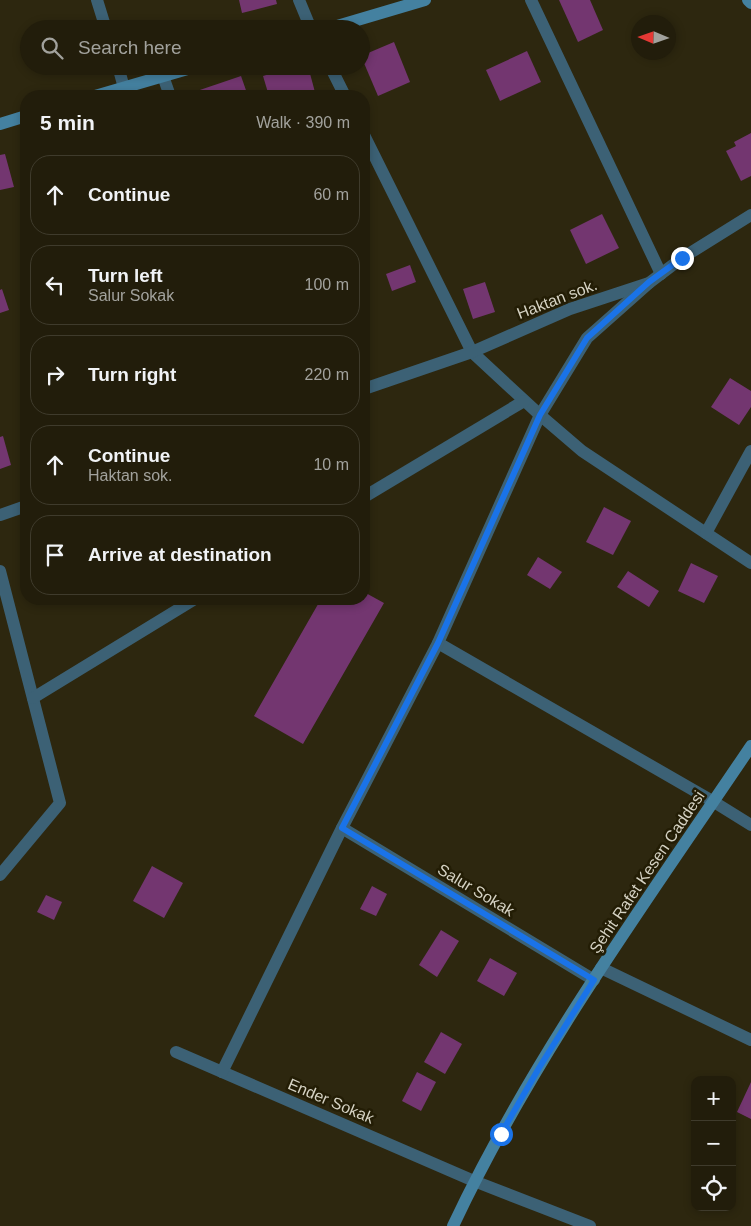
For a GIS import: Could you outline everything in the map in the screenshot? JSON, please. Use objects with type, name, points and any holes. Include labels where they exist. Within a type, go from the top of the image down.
[{"type":"street","points":[[97,0],[103,20]]},
{"type":"street","points":[[300,0],[308,20]]},
{"type":"street","points":[[357,20],[425,0]]},
{"type":"street","points":[[531,0],[661,274]]},
{"type":"street","points":[[748,0],[751,3]]},
{"type":"street","points":[[120,75],[124,88]]},
{"type":"street","points":[[117,90],[167,75]]},
{"type":"street","points":[[334,75],[342,90]]},
{"type":"street","points":[[164,76],[168,90]]},
{"type":"street","points":[[0,124],[20,118]]},
{"type":"street","points":[[370,147],[472,352],[524,401],[582,451],[751,563]]},
{"type":"street","name":"Haktan sok.","points":[[370,387],[472,352],[570,308],[649,282],[682,258],[751,216]]},
{"type":"street","points":[[222,1072],[342,828],[438,643],[540,415],[587,338],[649,282]]},
{"type":"street","points":[[370,493],[524,401]]},
{"type":"street","points":[[706,533],[751,451]]},
{"type":"street","points":[[0,516],[20,508]]},
{"type":"street","points":[[0,572],[60,803],[0,875]]},
{"type":"street","points":[[33,698],[185,605]]},
{"type":"street","points":[[438,643],[751,825]]},
{"type":"street","name":"Şehit Rafet Kesen Caddesi","points":[[453,1226],[474,1181],[539,1068],[601,968],[751,746]]},
{"type":"street","name":"Salur Sokak","points":[[342,828],[594,980]]},
{"type":"street","points":[[601,968],[751,1040]]},
{"type":"street","name":"Ender Sokak","points":[[176,1052],[474,1181],[590,1226]]},
{"type":"building","points":[[239,0],[276,0],[277,4],[242,13]]},
{"type":"building","points":[[559,0],[590,0],[603,30],[578,42]]},
{"type":"building","points":[[394,42],[410,82],[378,96],[369,75],[370,52]]},
{"type":"building","points":[[527,51],[541,82],[500,101],[486,70]]},
{"type":"building","points":[[310,75],[314,90],[267,90],[263,76]]},
{"type":"building","points":[[241,76],[246,90],[200,90]]},
{"type":"building","points":[[751,133],[751,176],[741,181],[726,151],[736,146],[734,142]]},
{"type":"building","points":[[5,154],[14,187],[0,190],[0,155]]},
{"type":"building","points":[[602,214],[619,248],[586,264],[570,230]]},
{"type":"building","points":[[410,265],[416,282],[392,291],[386,274]]},
{"type":"building","points":[[485,282],[495,312],[473,319],[463,289]]},
{"type":"building","points":[[2,289],[9,310],[0,313],[0,290]]},
{"type":"building","points":[[730,378],[751,391],[751,407],[739,425],[711,407]]},
{"type":"building","points":[[3,436],[11,465],[0,469],[0,437]]},
{"type":"building","points":[[604,507],[631,521],[613,555],[586,542]]},
{"type":"building","points":[[538,557],[562,572],[550,589],[527,575]]},
{"type":"building","points":[[691,563],[718,576],[704,603],[678,591]]},
{"type":"building","points":[[628,571],[659,591],[649,607],[617,587]]},
{"type":"building","points":[[370,595],[384,603],[303,744],[254,716],[318,605],[370,605]]},
{"type":"building","points":[[152,866],[183,883],[164,918],[133,901]]},
{"type":"building","points":[[372,886],[387,894],[376,916],[360,909]]},
{"type":"building","points":[[46,895],[62,902],[54,920],[37,912]]},
{"type":"building","points":[[441,930],[459,941],[437,977],[419,965]]},
{"type":"building","points":[[490,958],[517,973],[504,996],[477,981]]},
{"type":"building","points":[[441,1032],[462,1044],[445,1074],[424,1062]]},
{"type":"building","points":[[417,1072],[436,1082],[421,1111],[402,1101]]},
{"type":"building","points":[[751,1082],[751,1119],[737,1112]]},
{"type":"route","points":[[501,1134],[539,1068],[594,980],[342,828],[438,643],[540,415],[587,338],[649,282],[682,258]]}]
